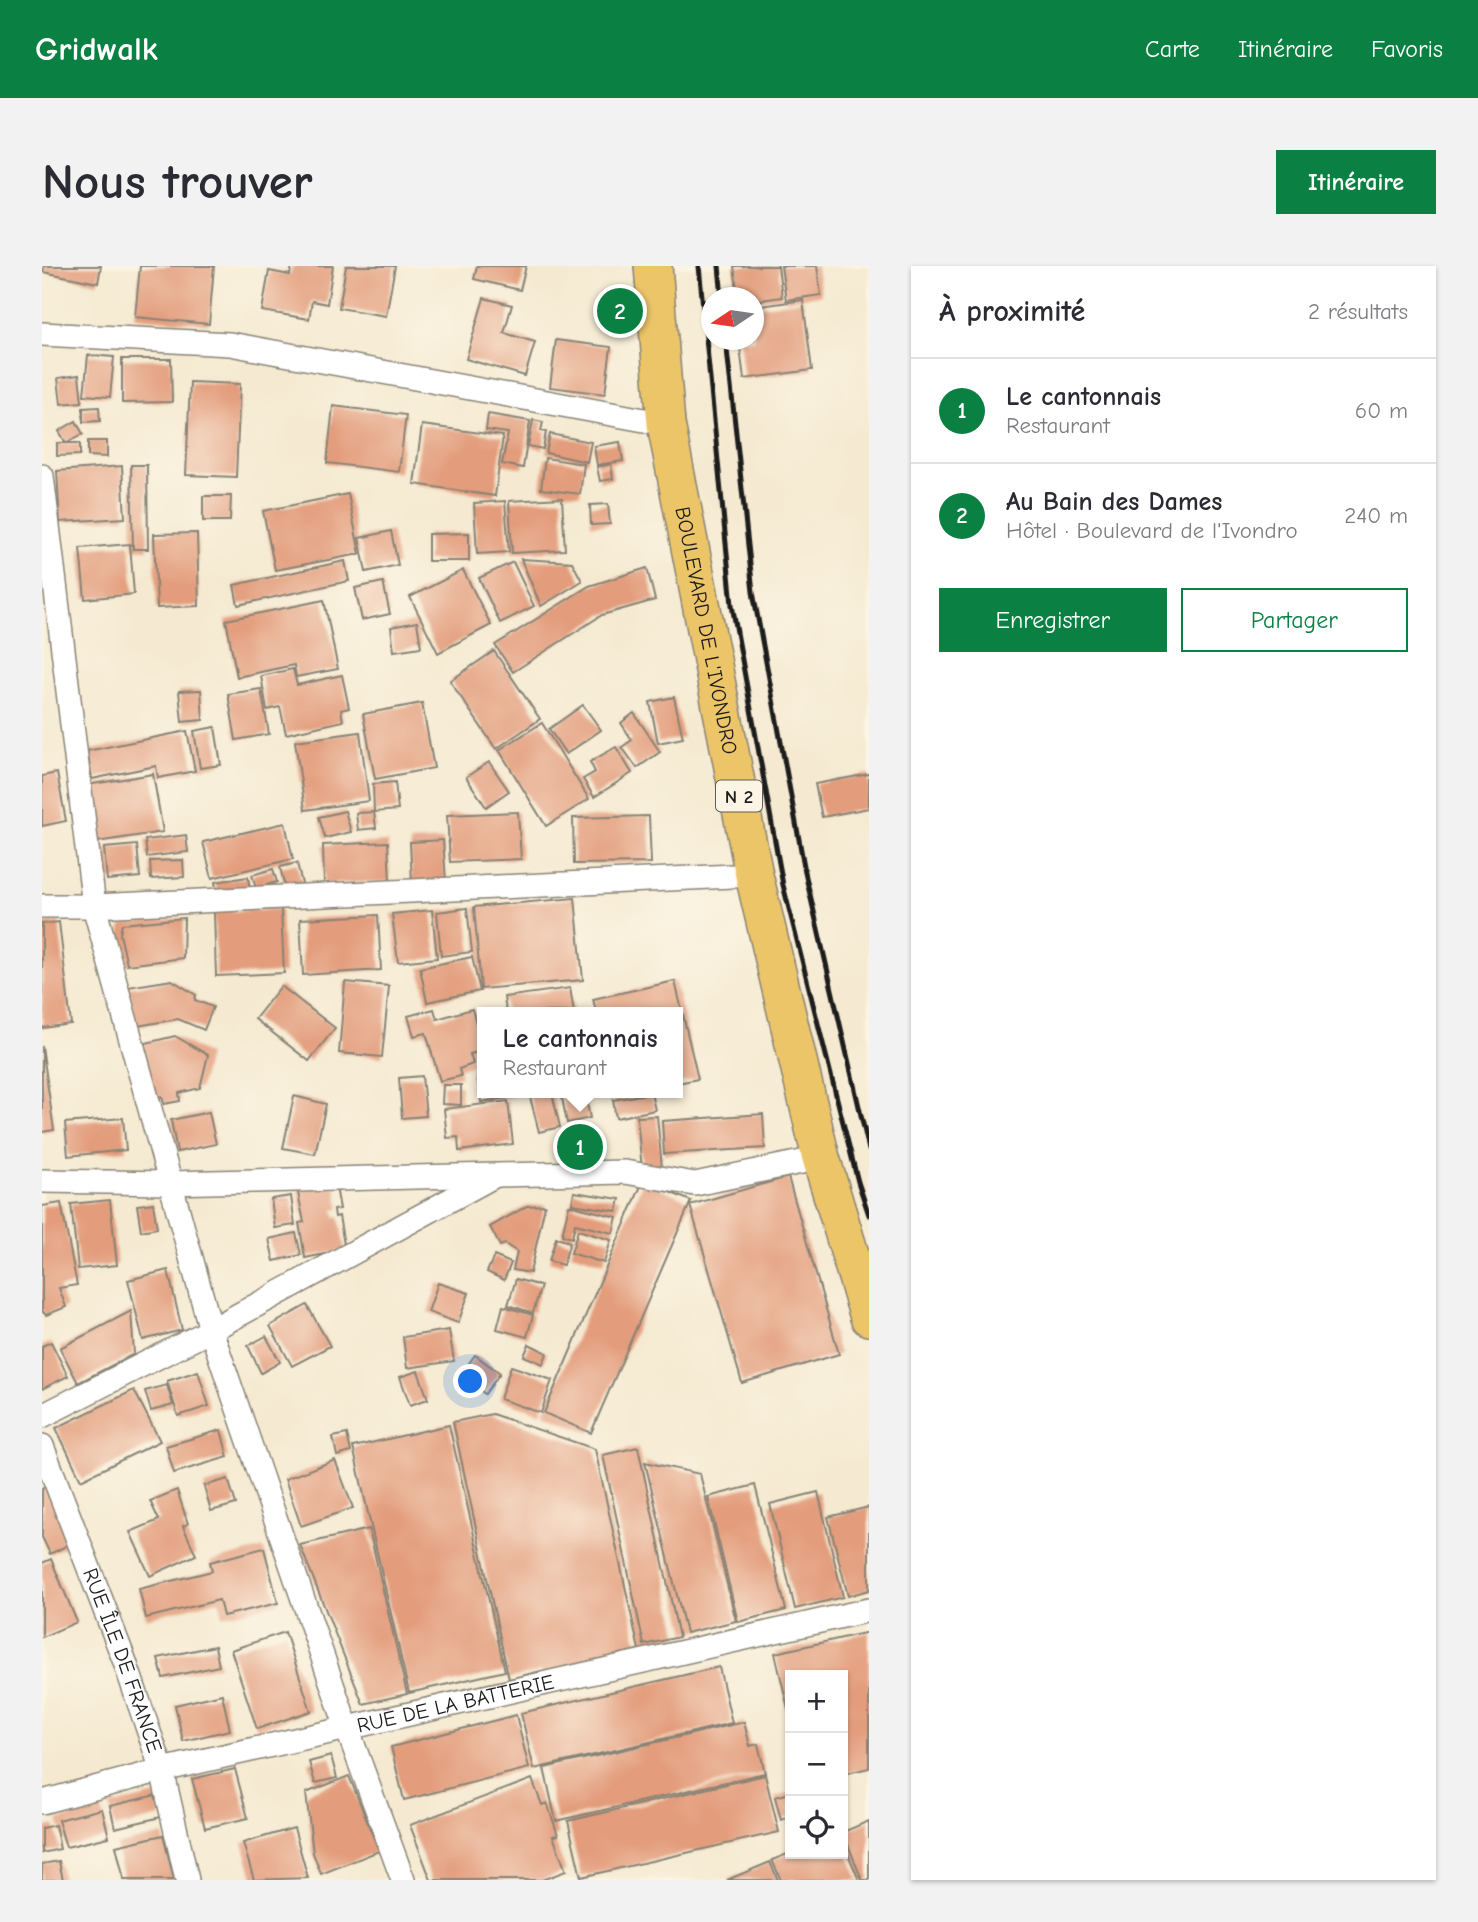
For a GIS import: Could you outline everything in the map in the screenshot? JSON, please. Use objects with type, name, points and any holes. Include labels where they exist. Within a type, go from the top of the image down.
[{"type":"main road","name":"BOULEVARD DE L'IVONDRO","points":[[653,266],[666,424],[754,874],[821,1158],[869,1317]]},
{"type":"street","points":[[42,334],[230,344],[666,424]]},
{"type":"street","points":[[42,476],[94,906],[168,1183],[211,1330],[346,1728],[403,1880]]},
{"type":"street","points":[[42,906],[94,906],[754,874]]},
{"type":"street","points":[[42,1181],[168,1183],[625,1172],[695,1184],[821,1158]]},
{"type":"street","points":[[42,1416],[211,1330],[498,1174]]},
{"type":"street","name":"RUE ÎLE DE FRANCE","points":[[42,1446],[125,1662],[162,1770],[187,1880]]},
{"type":"street","name":"RUE DE LA BATTERIE","points":[[42,1802],[162,1770],[869,1610]]},
{"type":"building","points":[[44,266],[101,266],[98,283],[43,272]]},
{"type":"building","points":[[140,266],[214,266],[209,324],[135,317]]},
{"type":"building","points":[[292,266],[333,266],[327,304],[312,301],[309,319],[262,311],[269,271],[290,275]]},
{"type":"building","points":[[346,266],[395,266],[386,316],[339,308]]},
{"type":"building","points":[[477,266],[526,266],[520,290],[474,279]]},
{"type":"building","points":[[734,266],[778,266],[782,297],[764,300],[764,287],[737,287]]},
{"type":"building","points":[[781,266],[817,266],[821,295],[786,300]]},
{"type":"building","points":[[484,298],[512,305],[504,333],[535,342],[525,376],[466,359]]},
{"type":"building","points":[[803,300],[812,370],[744,379],[740,350],[764,350],[764,306]]},
{"type":"building","points":[[556,340],[611,347],[605,394],[550,387]]},
{"type":"building","points":[[88,355],[114,357],[110,397],[84,395]]},
{"type":"building","points":[[122,359],[171,359],[172,402],[122,403]]},
{"type":"building","points":[[79,375],[82,402],[61,404],[58,378]]},
{"type":"building","points":[[190,382],[240,384],[236,477],[186,475]]},
{"type":"building","points":[[333,406],[406,415],[399,472],[327,463]]},
{"type":"building","points":[[99,407],[100,421],[83,422],[83,408]]},
{"type":"building","points":[[488,414],[530,421],[523,468],[502,464],[508,433],[486,430]]},
{"type":"building","points":[[533,420],[543,422],[541,431],[546,432],[543,449],[528,446]]},
{"type":"building","points":[[76,421],[83,434],[66,443],[59,431]]},
{"type":"building","points":[[422,425],[503,436],[495,496],[414,484]]},
{"type":"building","points":[[550,434],[591,442],[587,462],[546,453]]},
{"type":"building","points":[[88,441],[107,441],[107,457],[88,456]]},
{"type":"building","points":[[620,442],[623,461],[597,465],[594,446]]},
{"type":"building","points":[[57,443],[80,443],[80,455],[57,456]]},
{"type":"building","points":[[545,458],[584,464],[580,494],[541,489]]},
{"type":"building","points":[[611,464],[613,479],[600,481],[597,467]]},
{"type":"building","points":[[131,465],[147,465],[148,549],[133,549]]},
{"type":"building","points":[[122,466],[125,518],[60,522],[57,471]]},
{"type":"building","points":[[348,494],[360,554],[275,570],[263,511]]},
{"type":"building","points":[[203,496],[231,496],[230,521],[203,521]]},
{"type":"building","points":[[562,498],[565,550],[512,553],[509,501]]},
{"type":"building","points":[[505,501],[509,552],[477,554],[474,503]]},
{"type":"building","points":[[608,504],[610,524],[591,525],[590,505]]},
{"type":"building","points":[[391,531],[398,565],[366,572],[359,538]]},
{"type":"building","points":[[197,533],[199,606],[157,608],[154,534]]},
{"type":"building","points":[[469,533],[469,561],[428,561],[428,534]]},
{"type":"building","points":[[130,544],[134,594],[85,599],[80,548]]},
{"type":"building","points":[[521,559],[572,562],[582,581],[541,606]]},
{"type":"building","points":[[345,561],[349,581],[238,605],[234,585]]},
{"type":"building","points":[[513,562],[534,606],[500,623],[479,578]]},
{"type":"building","points":[[647,568],[655,600],[602,615],[513,672],[495,645],[589,586]]},
{"type":"building","points":[[463,570],[491,625],[438,653],[410,597]]},
{"type":"building","points":[[383,582],[390,614],[362,620],[355,588]]},
{"type":"building","points":[[324,600],[338,669],[296,677],[294,665],[237,677],[226,620]]},
{"type":"building","points":[[417,622],[421,647],[394,651],[391,627]]},
{"type":"building","points":[[494,651],[540,719],[496,749],[450,681]]},
{"type":"building","points":[[293,669],[297,685],[342,675],[349,708],[341,710],[343,721],[286,734],[280,707],[267,710],[261,676]]},
{"type":"building","points":[[261,689],[269,734],[236,740],[228,694]]},
{"type":"building","points":[[201,690],[203,720],[182,722],[179,691]]},
{"type":"building","points":[[674,697],[683,738],[658,743],[650,702]]},
{"type":"building","points":[[422,703],[434,768],[375,779],[363,714]]},
{"type":"building","points":[[583,705],[601,730],[566,754],[549,729]]},
{"type":"building","points":[[634,713],[660,752],[637,768],[622,747],[632,740],[621,723]]},
{"type":"building","points":[[542,723],[589,799],[546,826],[499,750]]},
{"type":"building","points":[[215,727],[221,765],[200,768],[194,731]]},
{"type":"building","points":[[187,731],[195,771],[158,778],[156,766],[92,779],[87,751]]},
{"type":"building","points":[[360,732],[369,801],[305,810],[295,741]]},
{"type":"building","points":[[616,747],[632,773],[594,797],[583,779],[595,772],[590,762]]},
{"type":"building","points":[[489,762],[509,791],[486,807],[466,777]]},
{"type":"building","points":[[57,773],[66,821],[42,826],[42,776]]},
{"type":"building","points":[[153,774],[163,832],[96,842],[87,785]]},
{"type":"building","points":[[869,774],[869,808],[822,817],[815,784]]},
{"type":"building","points":[[395,782],[398,810],[374,812],[373,784]]},
{"type":"building","points":[[345,811],[351,832],[325,838],[319,817]]},
{"type":"building","points":[[374,812],[376,828],[358,830],[356,813]]},
{"type":"building","points":[[518,812],[521,859],[450,862],[447,815]]},
{"type":"building","points":[[649,816],[651,863],[574,864],[573,818]]},
{"type":"building","points":[[285,823],[293,859],[212,878],[203,842]]},
{"type":"building","points":[[186,835],[188,852],[147,857],[145,840]]},
{"type":"building","points":[[443,840],[446,881],[412,883],[410,842]]},
{"type":"building","points":[[388,842],[390,881],[324,884],[323,845]]},
{"type":"building","points":[[137,845],[140,877],[107,880],[104,848]]},
{"type":"building","points":[[183,860],[184,877],[151,879],[150,861]]},
{"type":"building","points":[[297,863],[303,888],[286,892],[280,867]]},
{"type":"building","points":[[273,869],[277,882],[256,888],[252,875]]},
{"type":"building","points":[[248,877],[250,891],[217,895],[215,882]]},
{"type":"building","points":[[575,898],[583,980],[481,989],[474,907]]},
{"type":"building","points":[[467,908],[472,952],[441,956],[437,912]]},
{"type":"building","points":[[281,909],[284,973],[216,976],[214,912]]},
{"type":"building","points":[[432,910],[437,958],[398,962],[392,914]]},
{"type":"building","points":[[378,915],[381,970],[303,975],[300,919]]},
{"type":"building","points":[[184,918],[183,958],[127,965],[120,934],[122,924]]},
{"type":"building","points":[[59,922],[71,1024],[42,1028],[42,924]]},
{"type":"building","points":[[472,957],[480,991],[427,1002],[420,968]]},
{"type":"building","points":[[172,980],[196,995],[195,1000],[213,1007],[204,1030],[178,1019],[137,1026],[128,987]]},
{"type":"building","points":[[675,981],[681,1007],[595,1007],[593,999]]},
{"type":"building","points":[[345,982],[389,986],[382,1057],[339,1053]]},
{"type":"building","points":[[281,986],[335,1028],[309,1061],[255,1019]]},
{"type":"building","points":[[570,988],[573,1007],[505,1007],[504,997]]},
{"type":"building","points":[[434,1009],[437,1019],[472,1009],[477,1026],[477,1052],[470,1054],[473,1064],[459,1069],[461,1076],[440,1081],[426,1033],[414,1036],[408,1016]]},
{"type":"building","points":[[683,1015],[698,1079],[683,1082]]},
{"type":"building","points":[[175,1036],[208,1055],[200,1088],[179,1093],[180,1101],[164,1104],[162,1096],[155,1098],[142,1044]]},
{"type":"building","points":[[42,1046],[54,1130],[42,1132]]},
{"type":"building","points":[[422,1076],[426,1116],[402,1118],[399,1078]]},
{"type":"building","points":[[443,1085],[461,1085],[461,1105],[442,1104]]},
{"type":"building","points":[[294,1096],[326,1104],[315,1154],[283,1148]]},
{"type":"building","points":[[480,1098],[507,1098],[481,1102]]},
{"type":"building","points":[[530,1098],[553,1098],[560,1127],[539,1132]]},
{"type":"building","points":[[562,1098],[586,1098],[590,1118],[567,1123]]},
{"type":"building","points":[[652,1098],[655,1110],[616,1118],[613,1100]]},
{"type":"building","points":[[508,1101],[513,1144],[459,1151],[458,1137],[447,1138],[444,1109]]},
{"type":"building","points":[[209,1112],[216,1144],[177,1152],[171,1120]]},
{"type":"building","points":[[763,1114],[765,1148],[664,1154],[662,1121]]},
{"type":"building","points":[[657,1116],[662,1168],[642,1170],[637,1117]]},
{"type":"building","points":[[123,1118],[126,1150],[68,1156],[65,1123]]},
{"type":"building","points":[[788,1177],[839,1354],[742,1383],[690,1205]]},
{"type":"building","points":[[643,1181],[691,1201],[591,1433],[544,1413]]},
{"type":"building","points":[[336,1187],[340,1209],[334,1210],[335,1217],[339,1216],[345,1250],[305,1258],[299,1223],[304,1222],[297,1188]]},
{"type":"building","points":[[574,1192],[620,1199],[617,1211],[572,1204]]},
{"type":"building","points":[[291,1196],[295,1225],[275,1228],[271,1199]]},
{"type":"building","points":[[110,1200],[117,1265],[78,1269],[71,1204]]},
{"type":"building","points":[[61,1203],[77,1285],[59,1288],[66,1307],[46,1315],[42,1311],[42,1206]]},
{"type":"building","points":[[153,1203],[157,1228],[141,1231],[137,1205]]},
{"type":"building","points":[[545,1205],[530,1273],[513,1270],[517,1252],[505,1244],[500,1246],[490,1227],[527,1206]]},
{"type":"building","points":[[569,1205],[617,1217],[613,1233],[575,1224],[572,1238],[562,1235]]},
{"type":"building","points":[[578,1230],[611,1240],[604,1263],[571,1253]]},
{"type":"building","points":[[296,1233],[301,1255],[274,1261],[269,1239]]},
{"type":"building","points":[[556,1238],[570,1242],[563,1265],[549,1261]]},
{"type":"building","points":[[494,1256],[511,1263],[504,1280],[487,1272]]},
{"type":"building","points":[[168,1270],[182,1330],[143,1340],[128,1280]]},
{"type":"building","points":[[516,1279],[541,1286],[533,1313],[508,1305]]},
{"type":"building","points":[[438,1283],[469,1293],[458,1323],[428,1312]]},
{"type":"building","points":[[307,1305],[330,1346],[292,1366],[270,1326]]},
{"type":"building","points":[[503,1306],[533,1315],[527,1337],[497,1329]]},
{"type":"building","points":[[131,1311],[134,1354],[78,1383],[60,1348]]},
{"type":"building","points":[[449,1330],[454,1361],[407,1368],[403,1337]]},
{"type":"building","points":[[266,1336],[280,1362],[261,1373],[248,1346]]},
{"type":"building","points":[[51,1342],[68,1376],[42,1389],[42,1346]]},
{"type":"building","points":[[529,1344],[547,1353],[543,1364],[524,1356]]},
{"type":"building","points":[[475,1355],[500,1373],[485,1394],[460,1375]]},
{"type":"building","points":[[511,1366],[552,1380],[541,1413],[500,1399]]},
{"type":"building","points":[[198,1371],[209,1406],[178,1416],[167,1381]]},
{"type":"building","points":[[418,1371],[428,1399],[410,1405],[400,1377]]},
{"type":"building","points":[[167,1385],[173,1405],[151,1411],[145,1391]]},
{"type":"building","points":[[134,1390],[160,1441],[81,1480],[56,1428]]},
{"type":"building","points":[[492,1414],[595,1449],[639,1650],[564,1667],[565,1674],[542,1679],[541,1671],[509,1679],[453,1422]]},
{"type":"building","points":[[449,1425],[505,1671],[409,1693],[353,1447]]},
{"type":"building","points":[[221,1430],[228,1457],[174,1473],[166,1446]]},
{"type":"building","points":[[347,1434],[351,1452],[337,1456],[333,1437]]},
{"type":"building","points":[[638,1447],[679,1637],[644,1645],[603,1455]]},
{"type":"building","points":[[335,1460],[353,1508],[301,1526],[285,1479]]},
{"type":"building","points":[[645,1462],[700,1474],[736,1621],[686,1633]]},
{"type":"building","points":[[228,1479],[236,1504],[211,1511],[204,1486]]},
{"type":"building","points":[[755,1485],[786,1610],[738,1622],[708,1497]]},
{"type":"building","points":[[47,1486],[74,1542],[50,1554],[42,1537],[42,1489]]},
{"type":"building","points":[[177,1490],[188,1524],[183,1526],[196,1555],[150,1576],[130,1532],[159,1520],[150,1501]]},
{"type":"building","points":[[818,1492],[843,1597],[795,1609],[770,1504]]},
{"type":"building","points":[[869,1507],[869,1590],[848,1596],[828,1517]]},
{"type":"building","points":[[369,1529],[407,1694],[363,1704],[300,1545]]},
{"type":"building","points":[[264,1548],[278,1603],[223,1616],[219,1600],[146,1618],[139,1589],[212,1571],[210,1562]]},
{"type":"building","points":[[51,1559],[77,1622],[42,1637],[42,1563]]},
{"type":"building","points":[[285,1632],[311,1711],[257,1729],[231,1650]]},
{"type":"building","points":[[869,1632],[869,1768],[848,1773],[848,1670],[785,1670],[785,1696],[775,1653]]},
{"type":"building","points":[[215,1646],[219,1666],[163,1678],[158,1658]]},
{"type":"building","points":[[719,1667],[732,1723],[534,1769],[521,1713]]},
{"type":"building","points":[[222,1694],[230,1730],[183,1741],[175,1705]]},
{"type":"building","points":[[516,1715],[529,1768],[404,1800],[391,1747]]},
{"type":"building","points":[[744,1722],[750,1746],[758,1744],[765,1773],[556,1821],[544,1768]]},
{"type":"building","points":[[331,1756],[337,1778],[315,1783],[309,1762]]},
{"type":"building","points":[[235,1769],[248,1818],[205,1828],[192,1779]]},
{"type":"building","points":[[765,1775],[779,1832],[581,1877],[568,1821]]},
{"type":"building","points":[[349,1776],[379,1851],[321,1874],[313,1853],[306,1793]]},
{"type":"building","points":[[532,1779],[542,1805],[547,1803],[558,1835],[553,1836],[566,1871],[542,1880],[431,1880],[410,1825]]},
{"type":"building","points":[[785,1794],[785,1819],[781,1820],[775,1797]]},
{"type":"building","points":[[156,1795],[161,1817],[115,1828],[110,1806]]},
{"type":"building","points":[[102,1809],[109,1837],[66,1847],[58,1820]]},
{"type":"building","points":[[869,1821],[869,1880],[862,1880],[848,1845],[848,1830]]},
{"type":"building","points":[[55,1825],[60,1849],[42,1853],[42,1828]]},
{"type":"building","points":[[294,1828],[308,1878],[254,1880],[243,1843]]},
{"type":"building","points":[[163,1835],[174,1880],[124,1880],[116,1846]]},
{"type":"building","points":[[848,1854],[859,1880],[781,1880],[772,1860],[785,1855],[785,1859],[848,1859]]},
{"type":"building","points":[[59,1861],[63,1880],[42,1880],[42,1864]]},
{"type":"building","points":[[770,1862],[778,1880],[727,1880]]},
{"type":"railway","points":[[699,266],[732,605],[783,885],[858,1182],[869,1215]]},
{"type":"railway","points":[[719,266],[721,287]]},
{"type":"railway","points":[[727,350],[753,592],[806,877],[869,1150]]},
{"type":"place","name":"Au Bain des Dames","points":[[620,311]]},
{"type":"place","name":"Le cantonnais","points":[[580,1147]]}]
